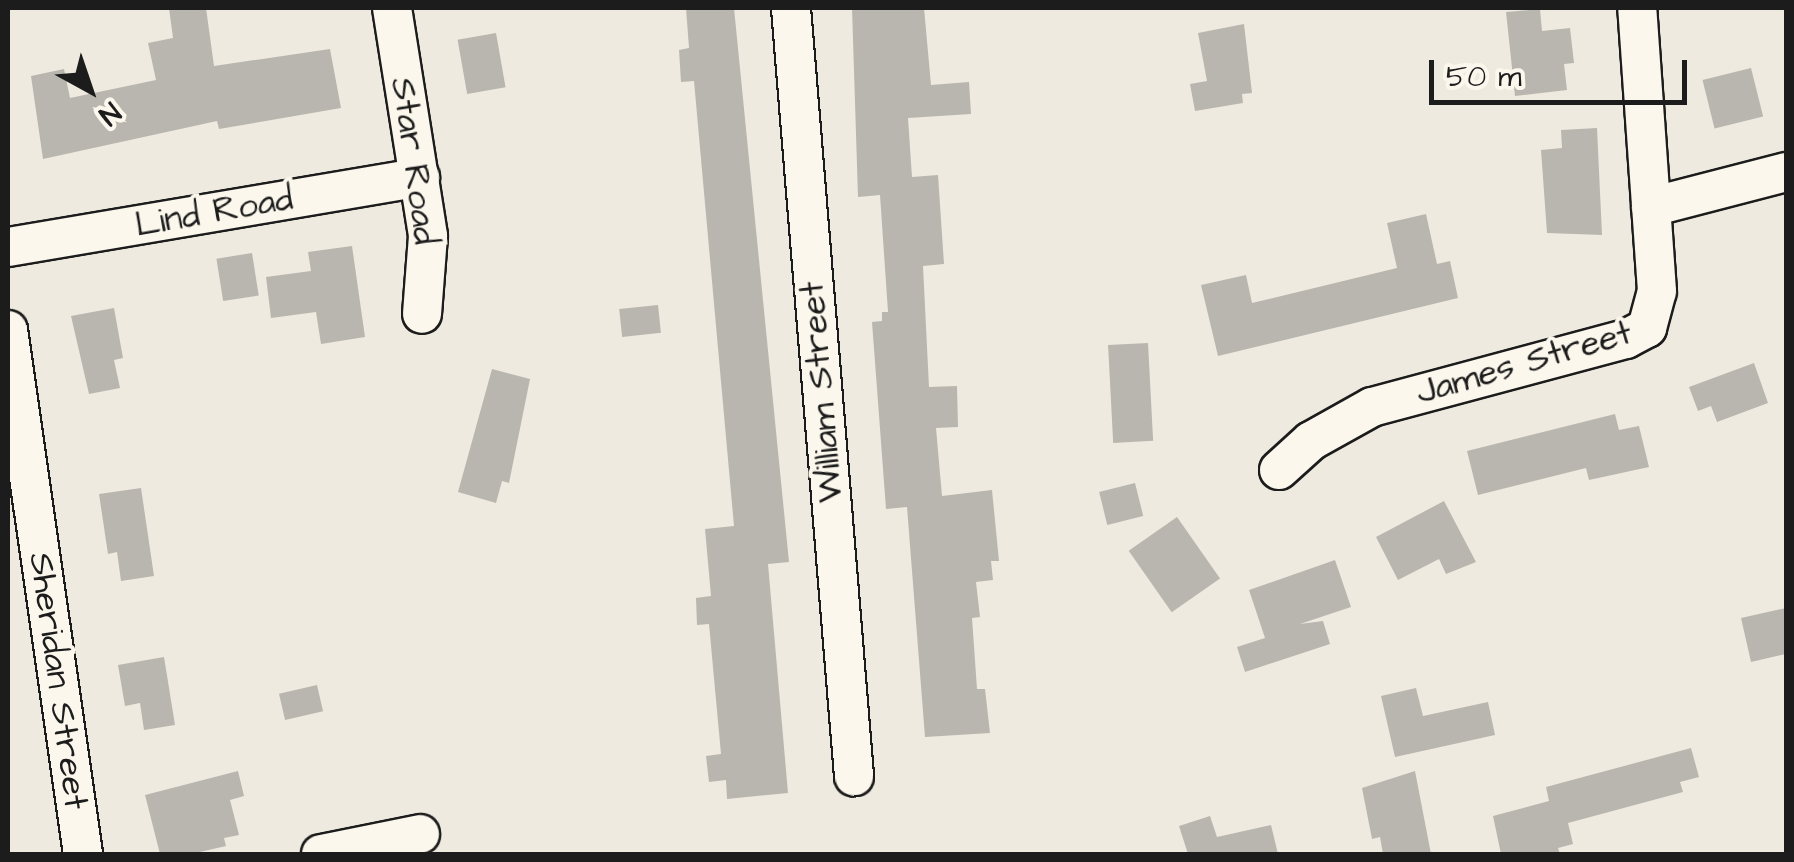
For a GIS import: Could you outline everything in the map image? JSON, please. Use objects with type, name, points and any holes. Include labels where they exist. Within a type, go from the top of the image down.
[{"type":"street","name":"Star Road","points":[[392,8],[428,236],[422,314]]},
{"type":"street","name":"William Street","points":[[791,8],[854,776]]},
{"type":"street","name":"James Street","points":[[1280,470],[1311,441],[1372,407],[1638,335],[1657,306],[1637,8]]},
{"type":"street","points":[[1651,208],[1786,172]]},
{"type":"street","name":"Lind Road","points":[[8,247],[420,177]]},
{"type":"street","name":"Sheridan Street","points":[[8,330],[83,854]]},
{"type":"street","points":[[321,854],[420,834]]},
{"type":"building","points":[[169,8],[206,8],[214,66],[330,49],[341,108],[219,129],[217,121],[43,159],[31,76],[64,69],[70,98],[156,80],[148,43],[173,38]]},
{"type":"building","points":[[686,8],[734,8],[789,562],[768,564],[788,793],[727,799],[726,780],[709,782],[706,756],[721,754],[709,624],[697,625],[696,598],[711,596],[705,529],[734,526],[694,81],[681,82],[679,50],[689,48]]},
{"type":"building","points":[[852,8],[924,8],[931,85],[969,82],[971,114],[908,118],[912,177],[938,175],[944,264],[923,266],[929,387],[957,386],[958,427],[936,428],[942,496],[992,490],[999,561],[991,561],[993,580],[976,582],[980,617],[972,618],[977,689],[985,689],[990,733],[925,737],[907,507],[886,509],[872,322],[882,321],[882,312],[888,312],[880,195],[858,197]]},
{"type":"building","points":[[1540,9],[1542,31],[1570,28],[1574,63],[1564,64],[1567,90],[1515,96],[1506,12]]},
{"type":"building","points":[[1244,24],[1252,93],[1242,94],[1243,103],[1195,111],[1190,84],[1207,81],[1198,33]]},
{"type":"building","points":[[496,33],[506,87],[467,94],[458,40]]},
{"type":"building","points":[[1751,68],[1763,117],[1715,129],[1702,80]]},
{"type":"building","points":[[1597,128],[1602,235],[1547,233],[1541,150],[1562,148],[1561,130]]},
{"type":"building","points":[[1426,214],[1437,264],[1450,261],[1458,298],[1218,356],[1201,285],[1246,275],[1252,303],[1397,268],[1387,223]]},
{"type":"building","points":[[352,246],[365,337],[321,344],[316,312],[271,318],[266,277],[311,271],[308,252]]},
{"type":"building","points":[[252,253],[259,295],[223,301],[216,259]]},
{"type":"building","points":[[658,305],[661,333],[622,337],[619,309]]},
{"type":"building","points":[[114,308],[123,358],[114,360],[120,388],[89,394],[71,316]]},
{"type":"building","points":[[1148,343],[1153,441],[1113,443],[1108,345]]},
{"type":"building","points":[[1754,363],[1768,403],[1717,422],[1711,406],[1698,411],[1689,387]]},
{"type":"building","points":[[492,369],[530,379],[509,483],[502,481],[496,503],[458,492]]},
{"type":"building","points":[[1615,414],[1619,430],[1639,426],[1649,467],[1589,480],[1586,468],[1478,495],[1467,451]]},
{"type":"building","points":[[1135,483],[1143,516],[1107,525],[1099,492]]},
{"type":"building","points":[[141,488],[154,576],[121,581],[117,552],[108,554],[99,494]]},
{"type":"building","points":[[1444,501],[1476,562],[1446,574],[1439,559],[1398,580],[1376,537]]},
{"type":"building","points":[[1177,517],[1220,578],[1172,612],[1129,551]]},
{"type":"building","points":[[1335,560],[1351,607],[1300,624],[1323,621],[1330,644],[1245,672],[1237,647],[1265,638],[1249,590]]},
{"type":"building","points":[[1786,608],[1786,654],[1751,662],[1741,618]]},
{"type":"building","points":[[164,657],[175,725],[144,730],[140,703],[125,706],[118,665]]},
{"type":"building","points":[[317,685],[323,711],[285,720],[279,694]]},
{"type":"building","points":[[1416,688],[1423,716],[1488,702],[1495,735],[1395,757],[1381,696]]},
{"type":"building","points":[[1691,748],[1699,777],[1680,782],[1683,792],[1568,823],[1573,844],[1558,848],[1560,854],[1501,854],[1493,816],[1549,801],[1546,787]]},
{"type":"building","points":[[238,771],[244,796],[230,800],[239,835],[224,838],[226,846],[191,854],[160,854],[145,795]]},
{"type":"building","points":[[1415,771],[1431,854],[1383,854],[1380,837],[1372,839],[1362,788]]},
{"type":"building","points":[[1210,816],[1217,837],[1271,825],[1278,854],[1188,854],[1179,826]]}]
